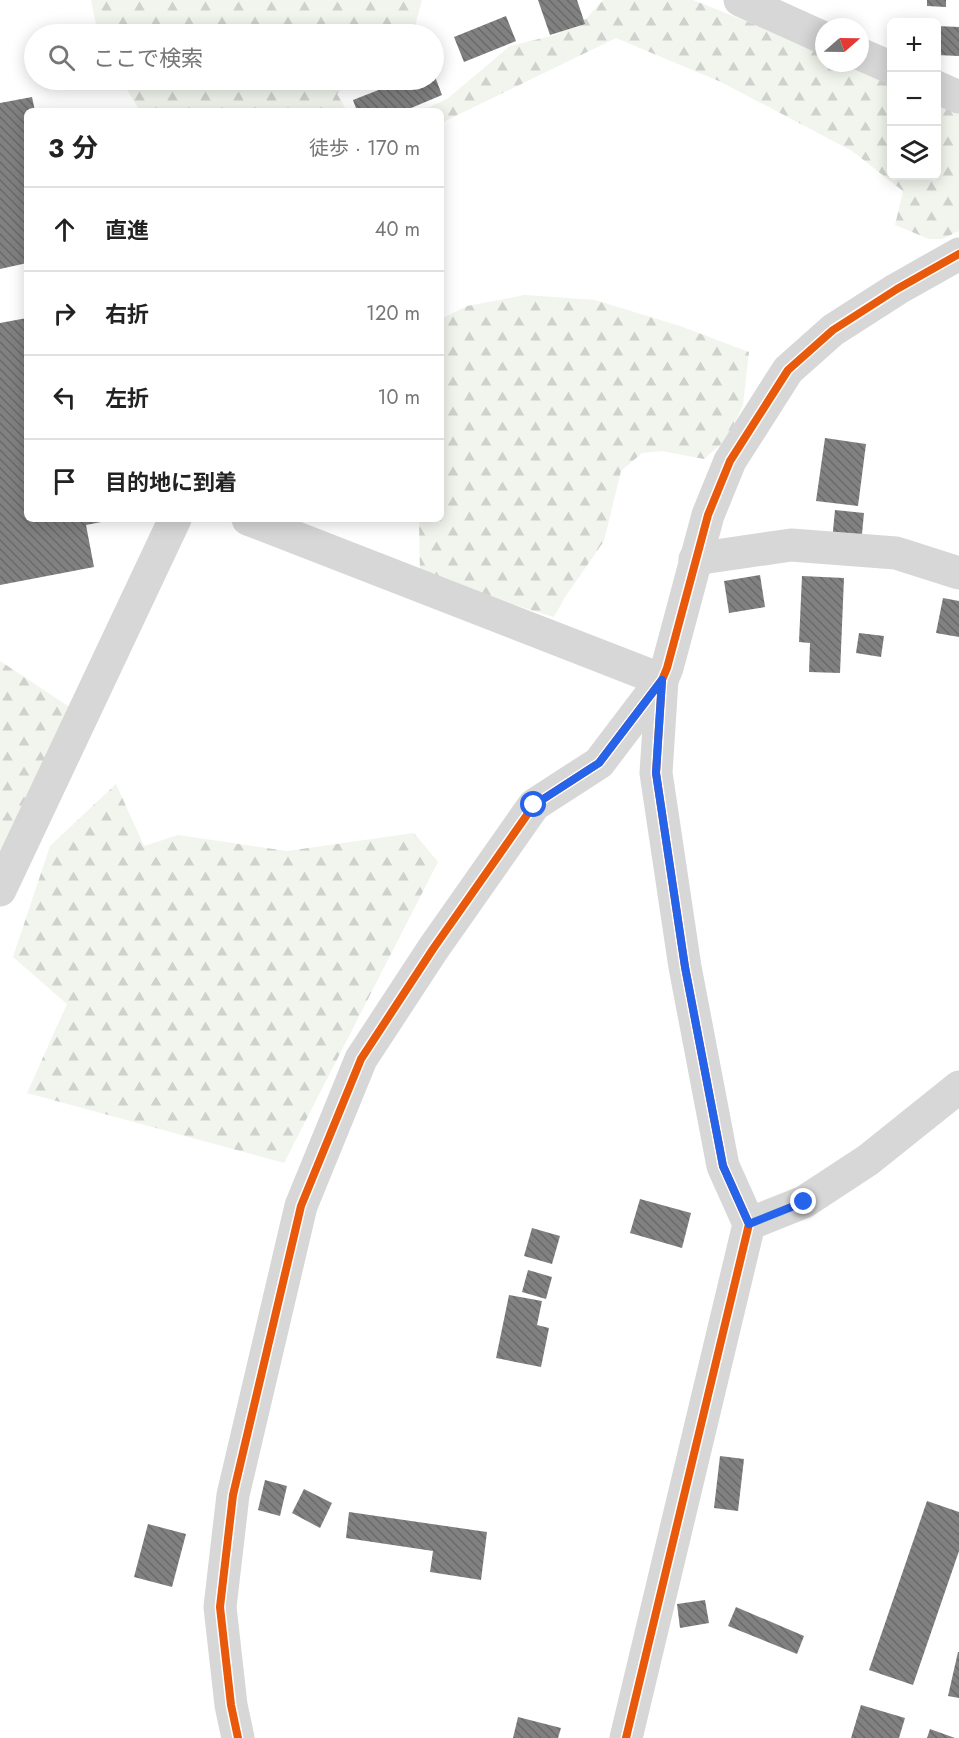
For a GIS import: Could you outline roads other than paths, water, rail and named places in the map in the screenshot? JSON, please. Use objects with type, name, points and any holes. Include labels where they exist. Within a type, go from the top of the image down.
[{"type":"street","points":[[740,0],[815,34]]},
{"type":"street","points":[[869,58],[887,66]]},
{"type":"street","points":[[941,89],[959,97]]},
{"type":"street","points":[[238,1738],[231,1705],[220,1607],[232,1495],[301,1206],[361,1059],[433,949],[534,805],[599,763],[662,680],[708,515],[730,461],[788,370],[833,330],[897,289],[959,254]]},
{"type":"street","points":[[0,890],[174,522]]},
{"type":"street","points":[[256,522],[662,680]]},
{"type":"street","points":[[696,560],[791,545],[896,553],[959,573]]},
{"type":"street","points":[[626,1738],[749,1224],[723,1166],[685,967],[656,773],[662,680]]},
{"type":"street","points":[[749,1224],[804,1202],[868,1160],[959,1087]]}]
